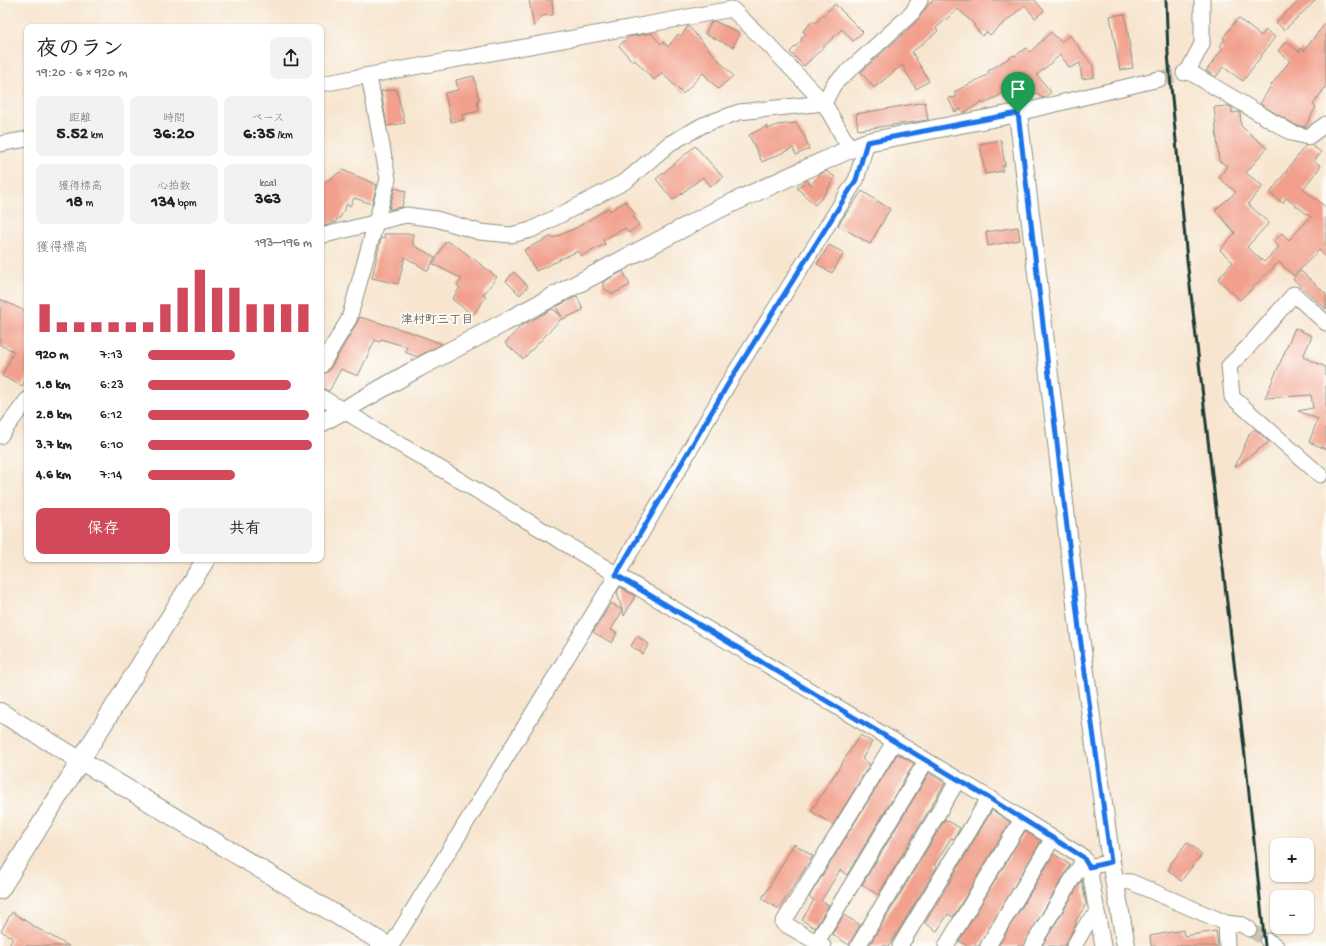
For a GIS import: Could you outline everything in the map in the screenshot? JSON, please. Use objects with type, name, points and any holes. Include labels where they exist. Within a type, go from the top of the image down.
[{"type":"street","points":[[824,103],[834,84],[912,13],[920,0]]},
{"type":"street","points":[[1202,0],[1202,44],[1186,72],[1292,133],[1308,137],[1326,124]]},
{"type":"street","points":[[324,84],[732,9],[767,43],[824,103],[850,149]]},
{"type":"street","points":[[324,361],[349,319],[388,179],[369,76]]},
{"type":"street","points":[[324,421],[576,283],[714,211],[867,142],[1018,113],[1158,79]]},
{"type":"street","points":[[324,235],[406,215],[436,219],[480,232],[511,235],[531,230],[626,181],[669,144],[703,125],[739,112],[824,103]]},
{"type":"street","points":[[1018,113],[1078,621],[1111,862],[1126,946]]},
{"type":"street","points":[[0,144],[24,140]]},
{"type":"street","points":[[391,946],[616,575],[731,379],[856,180],[867,142]]},
{"type":"street","points":[[1320,475],[1232,397],[1229,366],[1248,347],[1294,294],[1326,323]]},
{"type":"street","points":[[324,399],[989,798],[1053,838],[1086,862],[1103,946]]},
{"type":"street","points":[[0,436],[23,415]]},
{"type":"street","points":[[0,890],[204,562]]},
{"type":"street","points":[[0,712],[388,946]]},
{"type":"street","points":[[894,742],[783,923],[820,944],[926,761]]},
{"type":"street","points":[[858,946],[958,780]]},
{"type":"street","points":[[900,946],[989,798]]},
{"type":"street","points":[[946,946],[1022,819]]},
{"type":"street","points":[[988,946],[1053,838]]},
{"type":"street","points":[[1032,946],[1080,866],[1086,862],[1111,862]]},
{"type":"street","points":[[1114,881],[1131,882],[1226,923],[1243,925],[1249,929]]},
{"type":"street","points":[[1074,946],[1088,922],[1097,916]]},
{"type":"street","points":[[1226,923],[1227,946]]},
{"type":"building","points":[[529,0],[552,0],[553,15],[542,16],[534,27]]},
{"type":"building","points":[[932,0],[1035,0],[1044,11],[1035,18],[1025,5],[990,35],[987,32],[982,36],[974,26],[975,25],[958,9],[936,28],[938,31],[912,52],[929,81],[916,89],[902,65],[874,88],[861,72],[914,24]]},
{"type":"building","points":[[1300,0],[1316,0],[1284,30],[1276,22]]},
{"type":"building","points":[[835,4],[863,32],[853,41],[842,29],[804,66],[790,52],[806,34],[803,31],[813,21],[815,23]]},
{"type":"building","points":[[1125,14],[1133,68],[1120,70],[1110,16]]},
{"type":"building","points":[[1238,18],[1261,36],[1266,30],[1275,37],[1243,81],[1223,67],[1216,77],[1206,71],[1223,48],[1220,46],[1225,39],[1223,38]]},
{"type":"building","points":[[714,21],[740,33],[733,47],[705,34],[711,22]]},
{"type":"building","points":[[1326,22],[1326,86],[1313,105],[1316,107],[1305,127],[1295,125],[1260,104],[1272,84],[1290,61],[1278,51],[1286,41],[1299,52],[1301,48],[1304,51]]},
{"type":"building","points":[[688,26],[733,76],[718,89],[703,73],[683,94],[662,73],[654,80],[635,60],[633,62],[619,46],[628,37],[651,33],[661,44],[663,42],[668,47],[678,34],[681,36]]},
{"type":"building","points":[[1051,32],[1061,42],[1070,35],[1093,66],[1094,77],[1082,79],[1080,63],[1070,68],[1060,55],[1037,75],[1051,92],[1045,97],[1042,98],[1037,93],[1035,94],[1025,82],[983,104],[982,102],[963,113],[961,109],[955,112],[948,98],[957,97],[954,92],[989,74],[988,71],[1026,48],[1030,52]]},
{"type":"building","points":[[474,76],[479,101],[477,101],[479,111],[462,115],[463,120],[451,122],[445,93],[458,90],[456,80]]},
{"type":"building","points":[[396,89],[405,123],[387,126],[381,91]]},
{"type":"building","points":[[925,102],[928,120],[858,130],[856,114]]},
{"type":"building","points":[[1214,107],[1232,107],[1232,113],[1240,112],[1241,126],[1267,148],[1246,173],[1263,186],[1248,204],[1269,223],[1247,247],[1264,262],[1279,247],[1274,241],[1282,233],[1289,240],[1311,217],[1286,198],[1283,203],[1270,193],[1305,146],[1311,145],[1321,152],[1314,161],[1321,166],[1303,189],[1326,207],[1326,258],[1319,250],[1294,276],[1279,262],[1240,300],[1218,279],[1233,262],[1220,250],[1235,233],[1215,210],[1236,192],[1219,178],[1227,166],[1219,161]]},
{"type":"building","points":[[796,123],[804,135],[809,149],[796,155],[793,148],[762,162],[749,135],[767,126],[768,129],[777,125]]},
{"type":"building","points":[[1001,140],[1005,166],[1002,166],[1003,171],[985,174],[980,144]]},
{"type":"building","points":[[695,146],[723,177],[711,186],[703,177],[673,200],[656,179]]},
{"type":"building","points":[[343,170],[377,185],[372,204],[354,198],[350,206],[347,204],[340,218],[338,218],[335,223],[332,222],[331,224],[324,226],[324,183]]},
{"type":"building","points":[[826,171],[835,177],[823,197],[815,205],[797,188],[807,180],[811,185],[819,175]]},
{"type":"building","points":[[395,188],[406,191],[402,207],[389,209]]},
{"type":"building","points":[[862,191],[890,209],[870,244],[838,225]]},
{"type":"building","points":[[625,201],[635,214],[633,216],[639,225],[629,233],[625,228],[603,240],[605,244],[582,256],[578,251],[561,259],[559,258],[560,260],[536,271],[524,250],[552,236],[553,238],[576,228],[608,208],[610,211]]},
{"type":"building","points":[[1018,227],[1020,240],[988,246],[986,232]]},
{"type":"building","points":[[384,234],[413,234],[413,245],[435,257],[428,271],[405,257],[398,284],[372,278],[381,238],[385,238]]},
{"type":"building","points":[[446,241],[459,248],[497,277],[483,295],[486,297],[473,315],[452,299],[460,288],[457,285],[462,279],[433,264]]},
{"type":"building","points":[[829,245],[844,253],[832,273],[817,264]]},
{"type":"building","points":[[623,271],[630,285],[613,294],[603,288],[603,282]]},
{"type":"building","points":[[1301,271],[1326,294],[1326,309],[1293,279]]},
{"type":"building","points":[[514,272],[528,286],[520,295],[506,281]]},
{"type":"building","points":[[577,296],[583,310],[563,319],[562,318],[523,359],[505,343],[521,326],[553,309],[562,317],[556,307]]},
{"type":"building","points":[[0,299],[24,311],[24,382],[22,386],[2,376],[14,351],[0,345]]},
{"type":"building","points":[[360,317],[413,333],[442,344],[417,357],[405,352],[407,347],[381,339],[380,342],[375,340],[358,376],[341,369],[329,391],[324,389],[324,374],[329,371]]},
{"type":"building","points":[[1295,328],[1312,336],[1303,357],[1326,367],[1326,449],[1309,442],[1318,419],[1298,411],[1313,408],[1311,395],[1265,398]]},
{"type":"building","points":[[1255,429],[1269,442],[1235,467],[1250,433]]},
{"type":"building","points":[[620,587],[635,596],[624,616],[623,610],[611,630],[617,633],[612,643],[593,632],[611,603],[622,610],[617,592]]},
{"type":"building","points":[[637,636],[649,644],[643,654],[631,646]]},
{"type":"building","points":[[860,735],[872,742],[862,759],[870,764],[833,825],[811,811]]},
{"type":"building","points":[[897,754],[914,763],[847,875],[840,870],[821,901],[829,905],[815,928],[802,920],[814,900],[809,897]]},
{"type":"building","points":[[929,773],[945,783],[878,895],[862,885]]},
{"type":"building","points":[[992,810],[1010,822],[953,917],[948,914],[937,931],[925,923]]},
{"type":"building","points":[[945,819],[960,828],[954,839],[951,838],[934,865],[937,867],[889,946],[869,946]]},
{"type":"building","points":[[1025,831],[1041,841],[979,946],[967,946],[959,941]]},
{"type":"building","points":[[1187,842],[1202,854],[1181,881],[1168,870]]},
{"type":"building","points":[[794,844],[813,856],[779,909],[762,899]]},
{"type":"building","points":[[1054,854],[1070,865],[1023,946],[998,946]]},
{"type":"building","points":[[1082,880],[1086,904],[1075,922],[1076,923],[1065,946],[1042,946]]},
{"type":"building","points":[[12,912],[69,946],[9,946],[13,938],[1,931]]},
{"type":"building","points":[[844,915],[860,925],[849,945],[832,934]]},
{"type":"building","points":[[1183,930],[1184,936],[1216,931],[1218,946],[1151,946],[1150,936]]},
{"type":"tunnel","points":[[1159,79],[1184,73]]},
{"type":"tunnel","points":[[1249,929],[1268,941]]},
{"type":"railway","points":[[1166,0],[1168,54],[1187,260],[1246,765],[1265,946]]},
{"type":"district","name":"津村町三丁目","points":[[437,321]]},
{"type":"route","points":[[1018,113],[1079,629],[1111,862],[1089,867],[1083,857],[989,798],[616,575],[731,379],[856,180],[867,142],[1018,113]]}]
